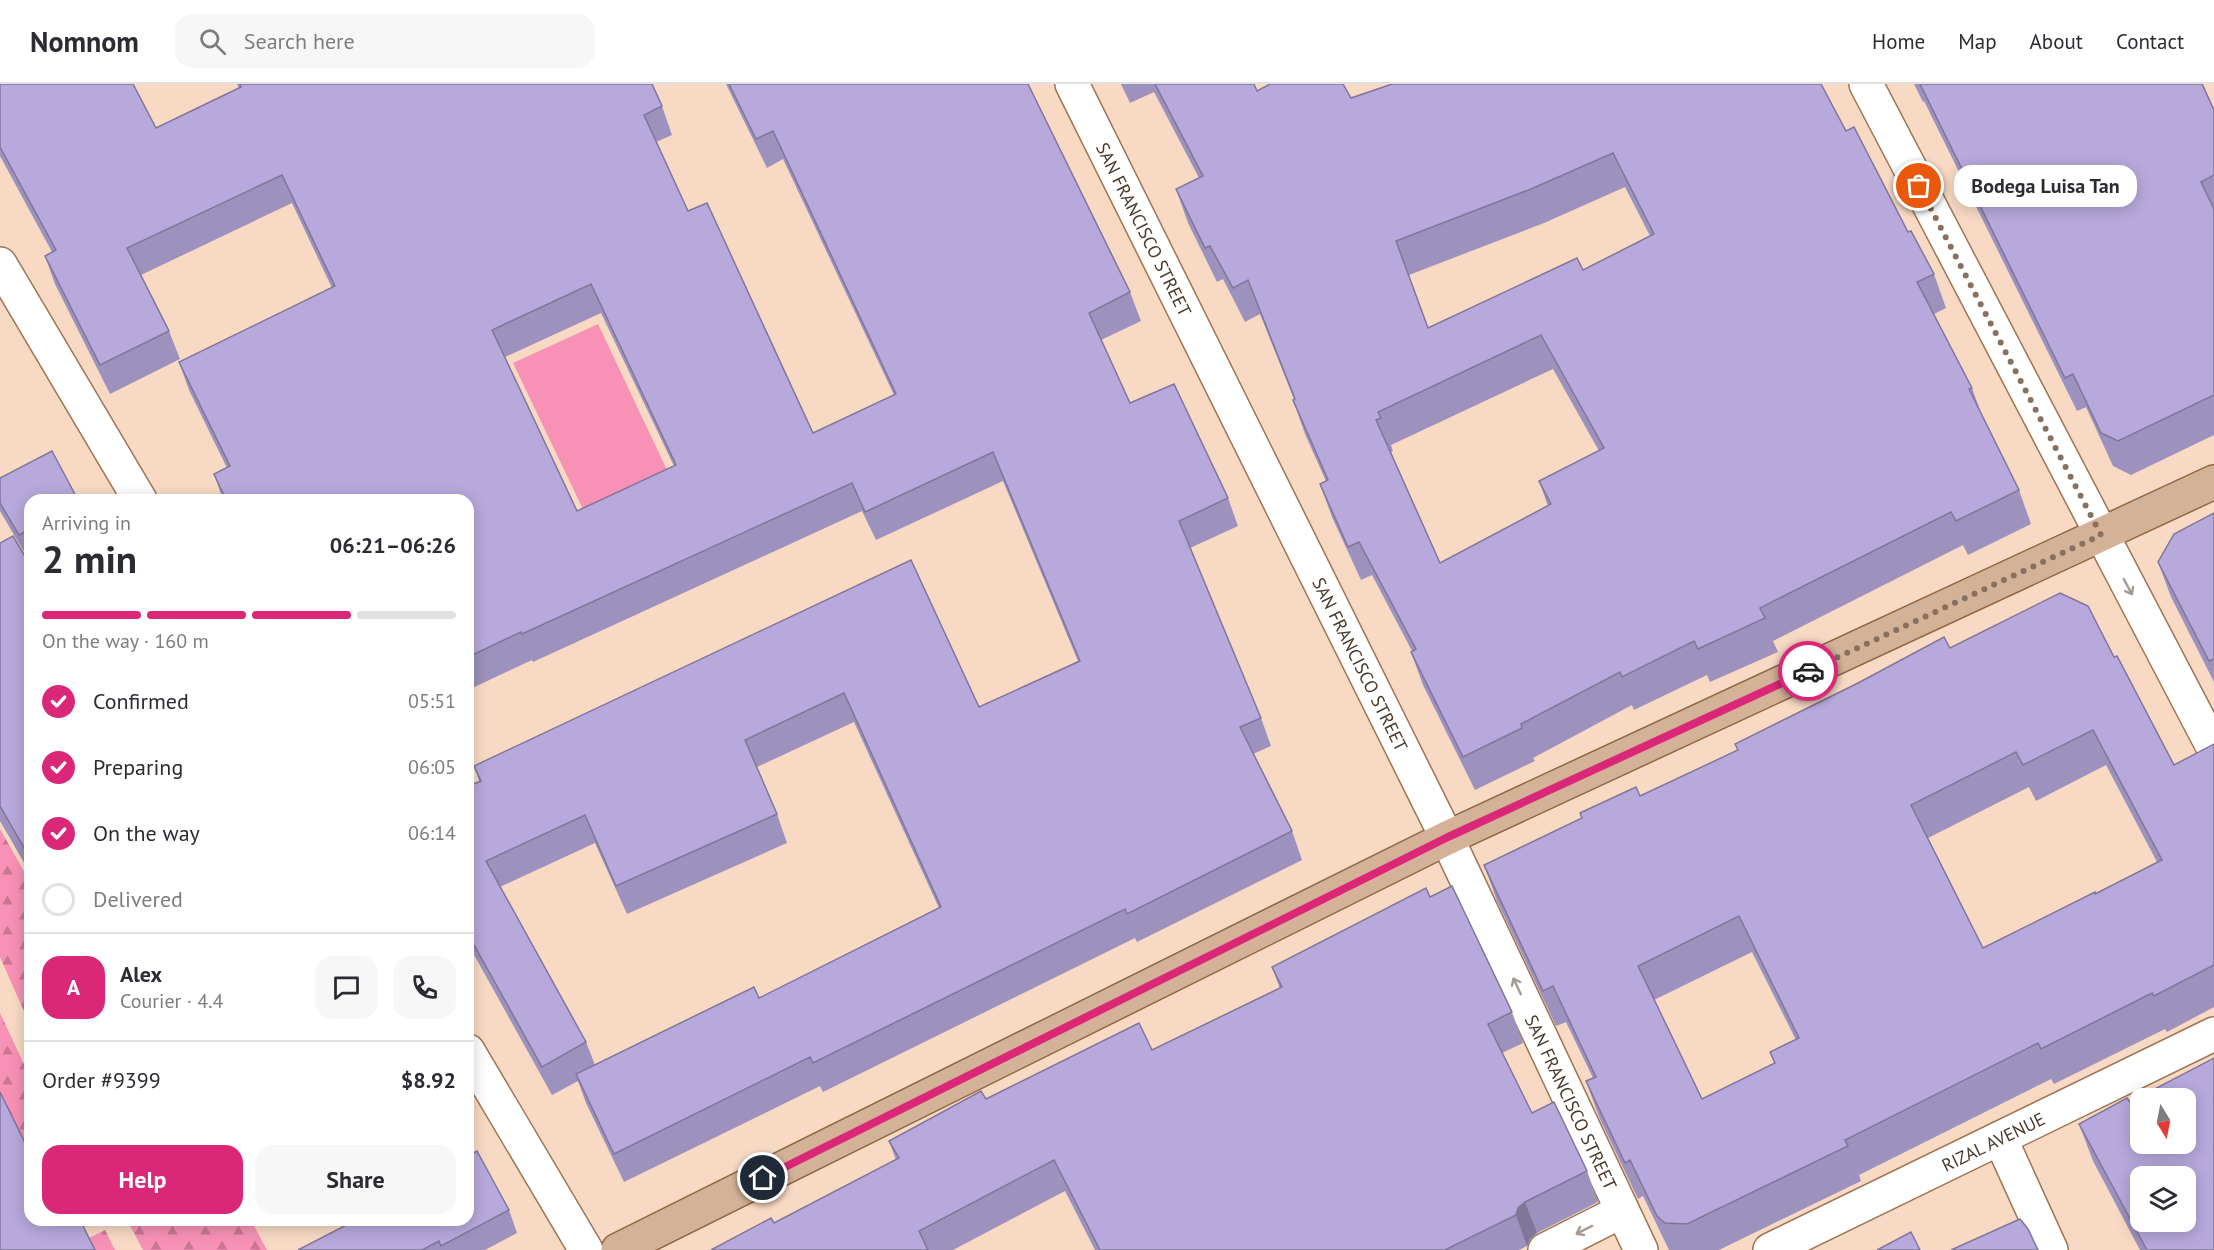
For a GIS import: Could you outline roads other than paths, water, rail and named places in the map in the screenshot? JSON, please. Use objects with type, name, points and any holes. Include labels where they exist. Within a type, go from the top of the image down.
[{"type":"main road","points":[[618,1250],[1448,837],[2214,482]]},
{"type":"street","name":"SAN FRANCISCO STREET","points":[[1072,84],[1448,837],[1641,1250]]},
{"type":"street","points":[[1866,84],[2214,749]]},
{"type":"street","points":[[0,264],[136,494]]},
{"type":"street","name":"RIZAL AVENUE","points":[[1770,1250],[2214,1034]]},
{"type":"street","points":[[474,1061],[586,1250]]},
{"type":"street","points":[[2000,1138],[2051,1250]]},
{"type":"street","points":[[1545,1250],[1622,1211]]},
{"type":"place","name":"Bodega Luisa Tan","points":[[1919,186]]}]
